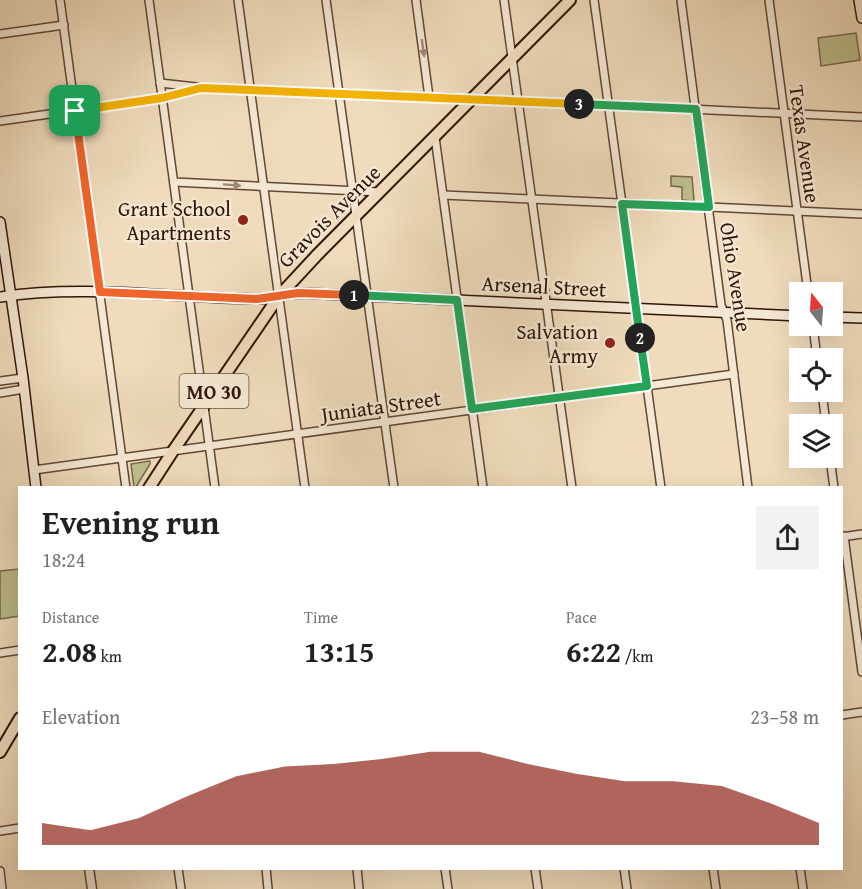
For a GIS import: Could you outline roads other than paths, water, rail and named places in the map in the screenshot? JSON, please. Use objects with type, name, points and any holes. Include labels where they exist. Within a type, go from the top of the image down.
[{"type":"main road","name":"Gravois Avenue","points":[[150,486],[279,296],[570,0]]},
{"type":"main road","points":[[859,0],[862,18]]},
{"type":"main road","points":[[0,222],[5,296],[23,378],[36,486]]},
{"type":"main road","name":"Arsenal Street","points":[[5,296],[55,292],[100,292],[257,299],[302,293],[789,315]]},
{"type":"main road","points":[[843,317],[862,318]]},
{"type":"main road","points":[[0,752],[18,721]]},
{"type":"street","points":[[60,0],[126,486]]},
{"type":"street","points":[[148,0],[215,486]]},
{"type":"street","points":[[238,0],[305,486]]},
{"type":"street","points":[[326,0],[394,486]]},
{"type":"street","points":[[416,0],[429,97]]},
{"type":"street","points":[[504,0],[572,486]]},
{"type":"street","points":[[594,0],[661,486]]},
{"type":"street","name":"Ohio Avenue","points":[[681,0],[721,305],[726,320],[734,374],[748,486]]},
{"type":"street","name":"Texas Avenue","points":[[769,0],[807,282]]},
{"type":"street","points":[[0,34],[64,26]]},
{"type":"street","points":[[160,83],[201,88],[862,117]]},
{"type":"street","points":[[0,121],[162,98],[201,88]]},
{"type":"street","points":[[435,137],[483,486]]},
{"type":"street","points":[[174,182],[380,192]]},
{"type":"street","points":[[443,195],[862,214]]},
{"type":"street","name":"Juniata Street","points":[[34,470],[734,374]]},
{"type":"street","points":[[0,381],[23,378]]},
{"type":"street","points":[[0,393],[24,390]]},
{"type":"street","points":[[831,468],[834,486]]},
{"type":"street","points":[[862,534],[843,537],[862,672]]},
{"type":"street","points":[[0,653],[18,650]]},
{"type":"street","points":[[843,715],[862,712]]},
{"type":"street","points":[[0,831],[18,828]]},
{"type":"street","points":[[89,870],[92,889]]},
{"type":"street","points":[[178,870],[181,889]]},
{"type":"street","points":[[266,870],[268,889]]},
{"type":"street","points":[[357,870],[360,889]]},
{"type":"street","points":[[445,870],[448,889]]},
{"type":"street","points":[[535,870],[537,889]]},
{"type":"street","points":[[624,870],[627,889]]},
{"type":"street","points":[[713,870],[716,889]]},
{"type":"street","points":[[800,870],[803,889]]},
{"type":"street","points":[[0,871],[2,889]]},
{"type":"place","name":"Grant School Apartments","points":[[243,220]]},
{"type":"place","name":"Salvation Army","points":[[610,343]]}]
